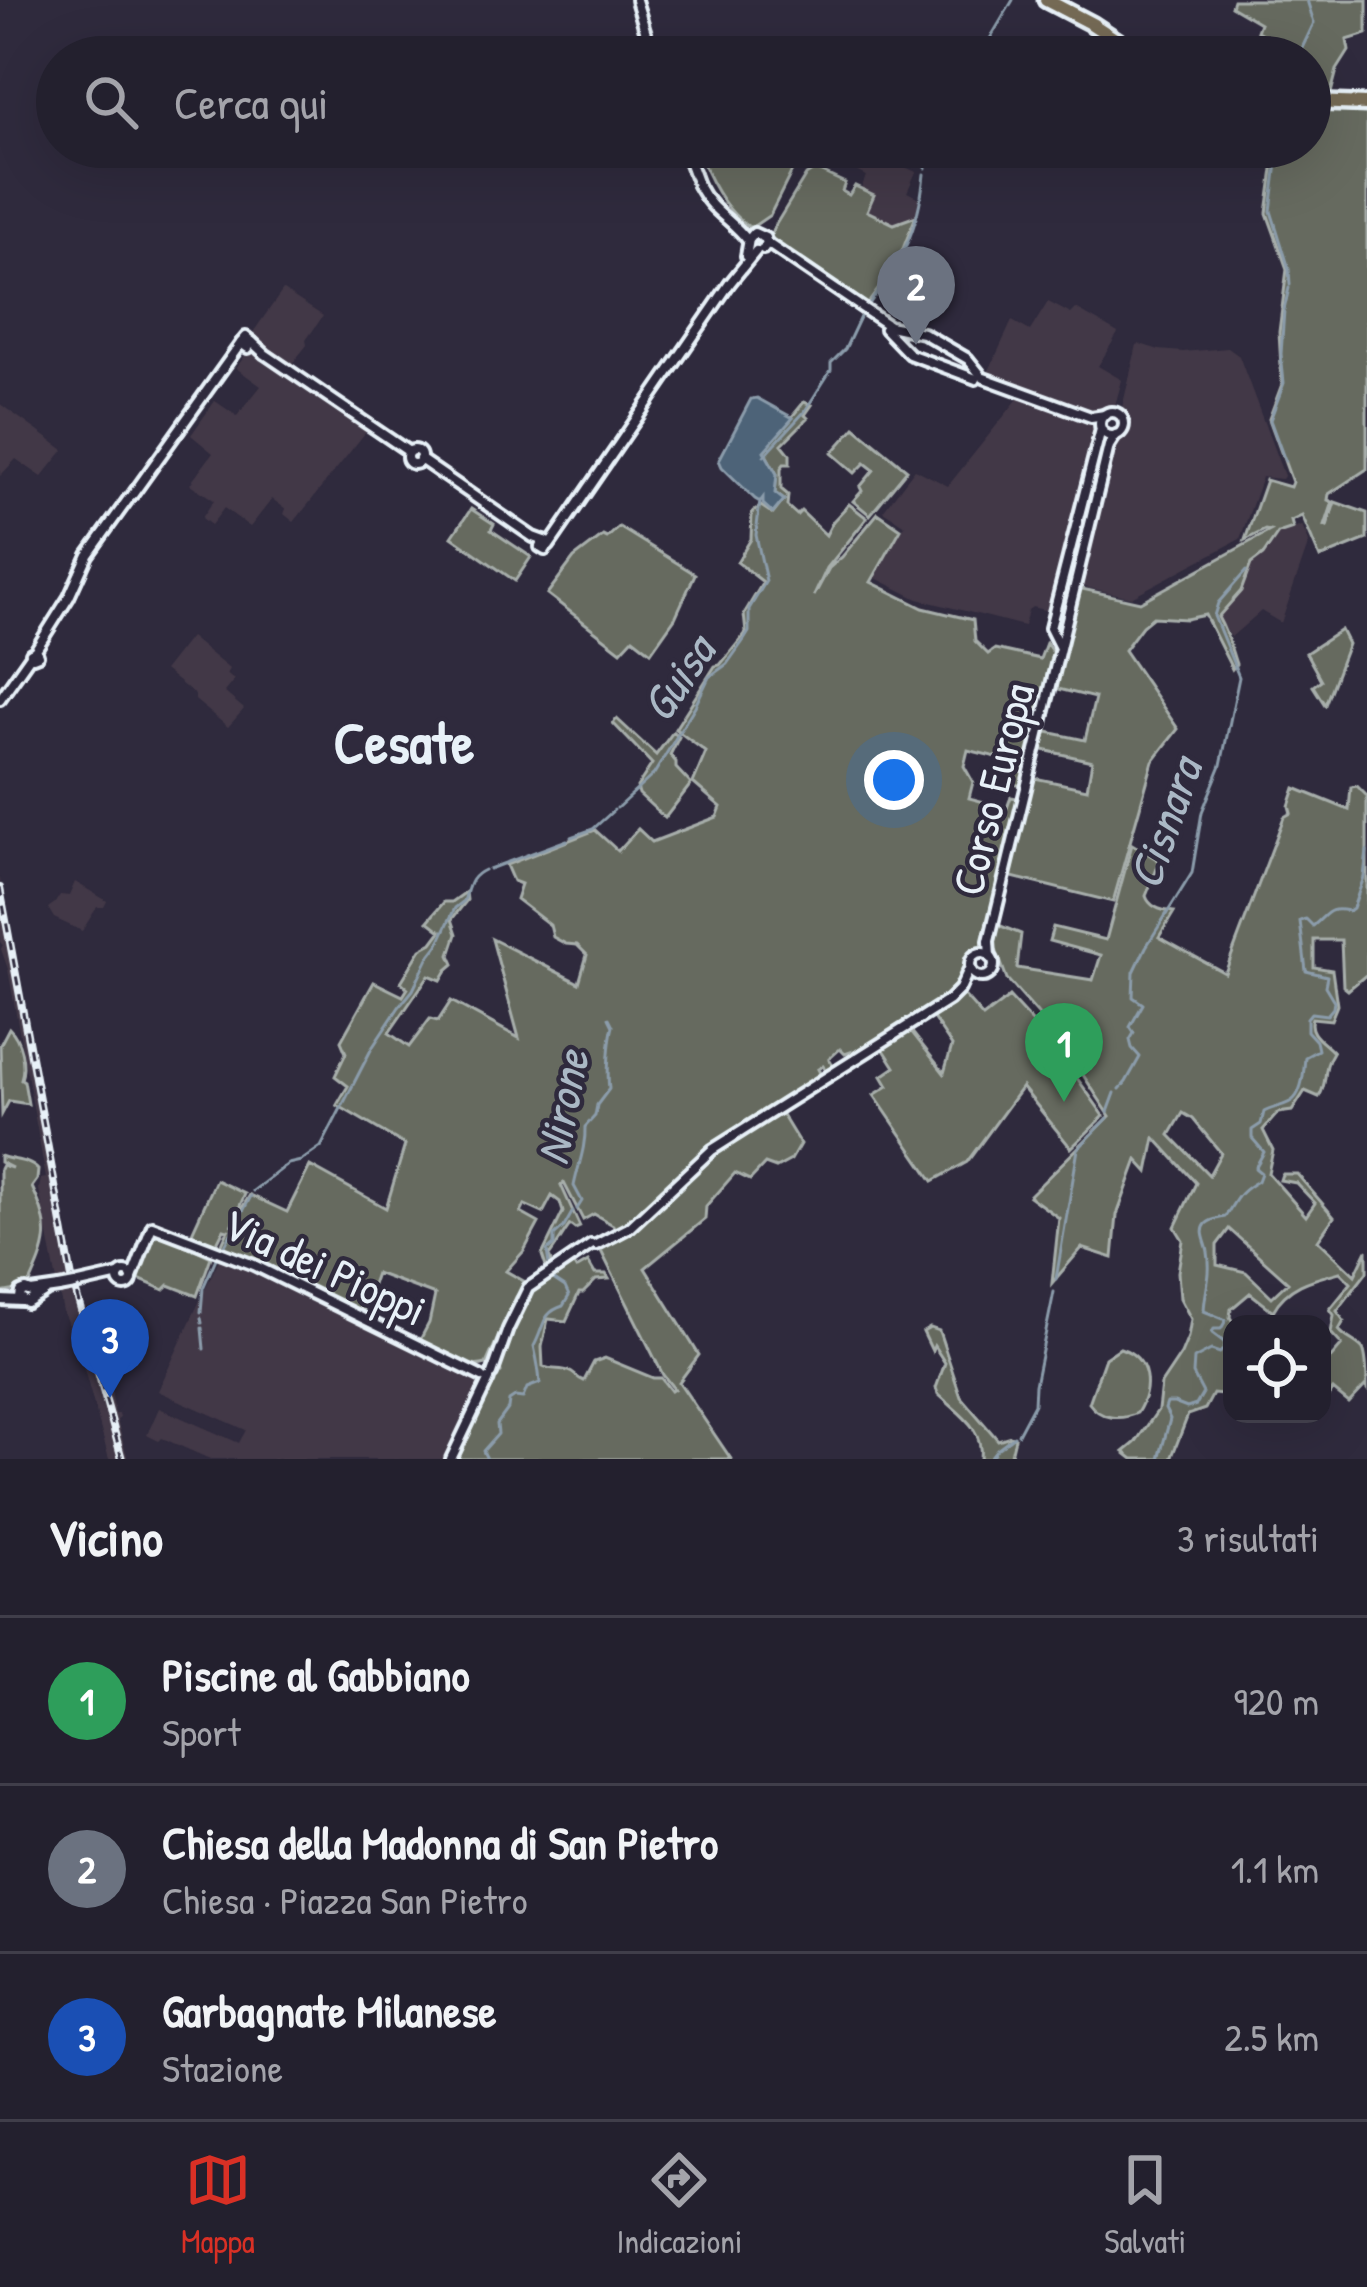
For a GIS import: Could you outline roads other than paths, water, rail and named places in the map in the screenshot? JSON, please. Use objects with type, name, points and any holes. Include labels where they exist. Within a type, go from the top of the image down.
[{"type":"main road","points":[[1046,0],[1110,36]]},
{"type":"main road","points":[[1331,103],[1367,104]]},
{"type":"street","points":[[636,0],[647,36]]},
{"type":"street","points":[[692,168],[712,207],[756,244],[893,332],[909,354],[1091,416],[1114,413],[1122,418],[1124,427],[1109,436],[1091,416]]},
{"type":"street","points":[[0,699],[69,598],[88,555],[235,353],[247,345],[406,452],[417,451],[421,462],[543,542],[557,532],[756,244]]},
{"type":"street","points":[[893,332],[923,333],[970,360],[983,379]]},
{"type":"street","points":[[1101,427],[1106,415]]},
{"type":"street","name":"Corso Europa","points":[[1060,652],[1050,628],[1101,427]]},
{"type":"street","name":"Corso Europa","points":[[986,955],[1109,446],[1116,435]]},
{"type":"street","points":[[1053,637],[1066,628]]},
{"type":"street","points":[[452,1459],[529,1288],[635,1223],[712,1150],[956,995],[971,973],[974,956],[986,955],[993,966],[990,973],[984,977],[971,973]]},
{"type":"street","name":"Via dei Pioppi","points":[[0,1298],[124,1277],[139,1258],[152,1226],[254,1265],[486,1376]]},
{"type":"water","points":[[751,399],[793,418],[764,451],[777,474],[775,493],[784,500],[773,513],[763,498],[755,499],[719,460]]},
{"type":"waterway","name":"Guisa","points":[[992,36],[1013,0]]},
{"type":"waterway","name":"Cisnara","points":[[1307,0],[1314,23],[1308,36]]},
{"type":"waterway","name":"Cisnara","points":[[1276,168],[1271,211],[1290,285]]},
{"type":"waterway","name":"Guisa","points":[[867,307],[906,245],[924,174]]},
{"type":"waterway","name":"Cisnara","points":[[1285,461],[1270,420],[1284,383],[1281,354],[1289,288]]},
{"type":"waterway","name":"Guisa","points":[[764,456],[805,411],[860,317]]},
{"type":"waterway","name":"Guisa","points":[[617,808],[654,774],[709,677],[727,664],[749,632],[749,609],[766,581],[756,535],[760,501]]},
{"type":"waterway","name":"Cisnara","points":[[1120,1089],[1140,1057],[1130,1040],[1134,1033],[1130,1027],[1143,1004],[1133,997],[1134,972],[1192,873],[1202,812],[1221,765],[1239,677],[1214,616],[1218,603],[1246,571]]},
{"type":"waterway","name":"Guisa","points":[[571,837],[593,829],[614,810]]},
{"type":"waterway","name":"Guisa","points":[[489,869],[567,840]]},
{"type":"waterway","points":[[1159,1459],[1170,1419],[1167,1403],[1187,1408],[1196,1405],[1203,1393],[1193,1374],[1194,1359],[1211,1350],[1220,1353],[1225,1346],[1212,1333],[1226,1320],[1204,1311],[1209,1269],[1204,1227],[1225,1217],[1242,1192],[1258,1181],[1261,1173],[1255,1168],[1264,1152],[1252,1138],[1252,1130],[1261,1124],[1264,1112],[1297,1095],[1305,1057],[1318,1050],[1307,1031],[1307,1018],[1311,1013],[1327,1015],[1333,1008],[1325,986],[1327,976],[1306,971],[1300,921],[1306,919],[1313,926],[1332,911],[1353,908],[1367,851]]},
{"type":"waterway","name":"Guisa","points":[[253,1191],[288,1164],[321,1147],[372,1048],[413,990],[472,879],[484,870]]},
{"type":"waterway","name":"Nirone","points":[[577,1209],[582,1201],[574,1186],[585,1127],[609,1089],[613,1026],[609,1018]]},
{"type":"waterway","name":"Cisnara","points":[[1108,1112],[1115,1093]]},
{"type":"waterway","name":"Cisnara","points":[[1056,1279],[1078,1149],[1108,1118]]},
{"type":"waterway","name":"Guisa","points":[[222,1251],[251,1196]]},
{"type":"waterway","name":"Nirone","points":[[549,1265],[547,1251],[573,1211]]},
{"type":"waterway","name":"Guisa","points":[[201,1312],[203,1288],[217,1256]]},
{"type":"waterway","name":"Nirone","points":[[487,1459],[483,1451],[498,1434],[497,1424],[509,1401],[523,1398],[527,1388],[540,1383],[534,1346],[547,1316],[569,1296],[550,1277]]},
{"type":"waterway","name":"Cisnara","points":[[1018,1434],[1034,1404],[1054,1292]]},
{"type":"waterway","name":"Guisa","points":[[201,1318],[202,1323]]},
{"type":"waterway","name":"Guisa","points":[[202,1328],[204,1349]]},
{"type":"waterway","name":"Cisnara","points":[[989,1459],[1014,1436]]},
{"type":"railway","points":[[0,888],[72,1278],[122,1459]]},
{"type":"place","name":"Chiesa della Madonna di San Pietro","points":[[916,345]]},
{"type":"place","name":"Piscine al Gabbiano","points":[[1064,1102]]},
{"type":"place","name":"Garbagnate Milanese","points":[[110,1398]]},
{"type":"district","name":"Cesate","points":[[404,742]]}]
